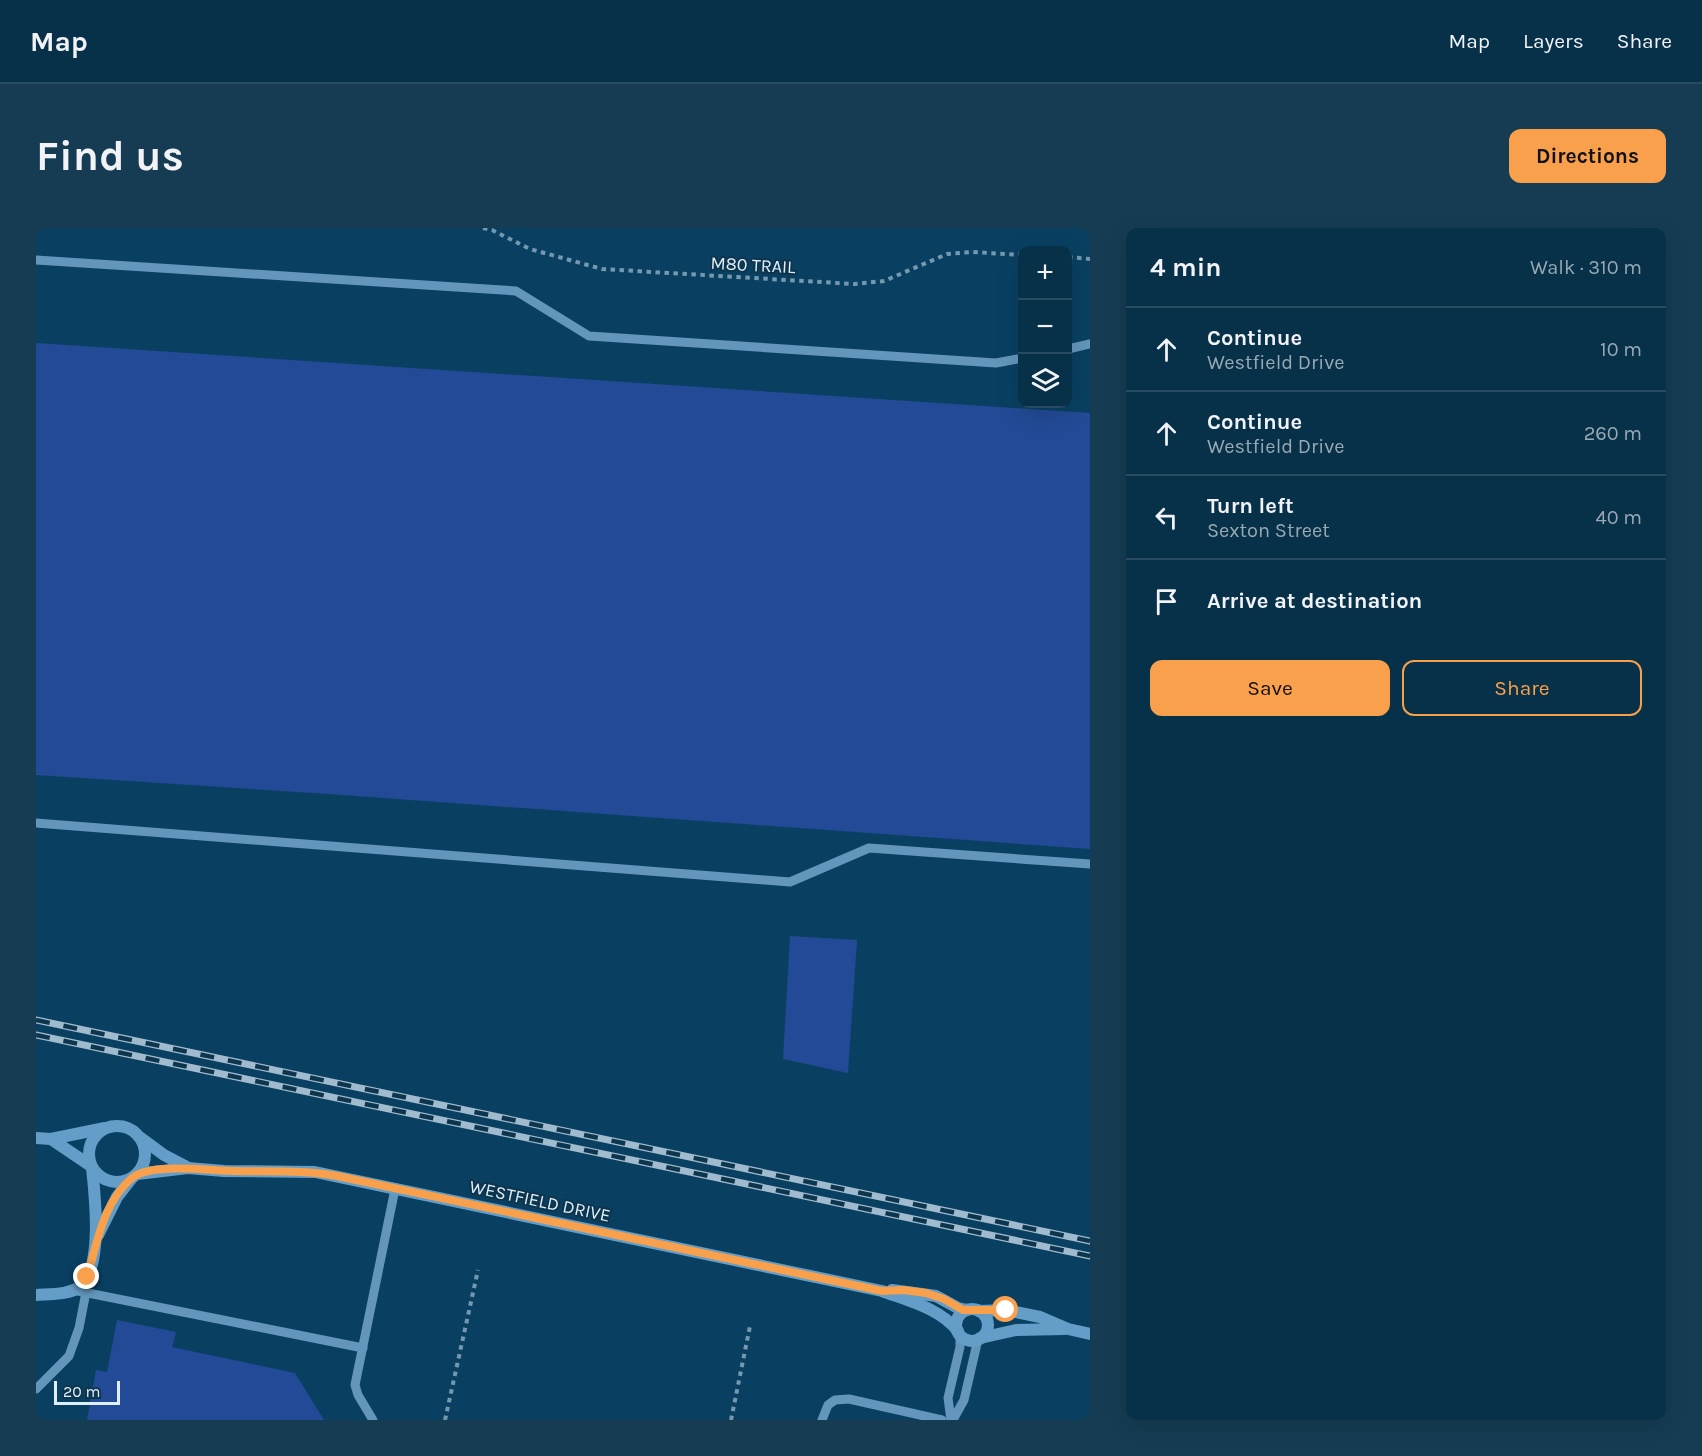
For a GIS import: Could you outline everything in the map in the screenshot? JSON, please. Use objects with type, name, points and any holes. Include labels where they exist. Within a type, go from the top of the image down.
[{"type":"main road","points":[[96,1242],[96,1216],[88,1155],[90,1143],[107,1127]]},
{"type":"main road","points":[[36,1138],[51,1139],[107,1127],[124,1127],[135,1132],[144,1145],[145,1155],[143,1165],[117,1197],[96,1242],[87,1277],[80,1291],[36,1295]]},
{"type":"main road","name":"WESTFIELD DRIVE","points":[[135,1132],[164,1155],[188,1168]]},
{"type":"main road","points":[[51,1139],[110,1182],[122,1182],[134,1176]]},
{"type":"main road","name":"WESTFIELD DRIVE","points":[[134,1176],[188,1168],[224,1171],[315,1172],[882,1291],[915,1302],[945,1320],[959,1333]]},
{"type":"main road","name":"WESTFIELD DRIVE","points":[[882,1291],[904,1290],[926,1293],[973,1310],[1006,1310],[1040,1317],[1068,1329],[1090,1334]]},
{"type":"main road","points":[[973,1310],[985,1317],[987,1325],[985,1334],[979,1338],[966,1339],[959,1333],[956,1324],[958,1317],[973,1310]]},
{"type":"main road","name":"WESTFIELD DRIVE","points":[[979,1338],[1016,1330],[1068,1329]]},
{"type":"lane","points":[[36,260],[516,291],[589,336],[996,363],[1018,359]]},
{"type":"lane","points":[[1072,348],[1090,344]]},
{"type":"lane","points":[[36,824],[790,882],[869,848],[1090,864]]},
{"type":"lane","points":[[373,1420],[356,1391],[395,1189]]},
{"type":"lane","points":[[36,1389],[69,1356],[79,1328],[80,1291],[363,1348]]},
{"type":"lane","points":[[952,1420],[948,1398],[960,1347],[959,1333]]},
{"type":"lane","points":[[952,1420],[964,1400],[979,1338]]},
{"type":"lane","points":[[822,1420],[828,1405],[835,1400],[842,1399],[942,1420]]},
{"type":"path","name":"M80 TRAIL","points":[[483,228],[492,230],[530,249],[602,269],[854,285],[884,281],[947,254],[972,252],[1018,255]]},
{"type":"path","points":[[1072,257],[1090,259]]},
{"type":"path","points":[[446,1420],[478,1270]]},
{"type":"path","points":[[731,1420],[750,1326]]},
{"type":"building","points":[[36,343],[1090,413],[1090,849],[36,775]]},
{"type":"building","points":[[790,936],[857,940],[848,1073],[783,1059]]},
{"type":"building","points":[[117,1320],[176,1332],[172,1347],[295,1373],[324,1420],[87,1420],[96,1370],[107,1372]]},
{"type":"railway","points":[[36,1020],[1090,1241]]},
{"type":"railway","points":[[36,1035],[1090,1256]]},
{"type":"route","points":[[87,1277],[106,1215],[131,1179],[138,1174],[154,1170],[188,1168],[242,1172],[284,1170],[337,1176],[882,1291],[904,1290],[926,1293],[944,1299],[963,1310],[1006,1310]]}]
